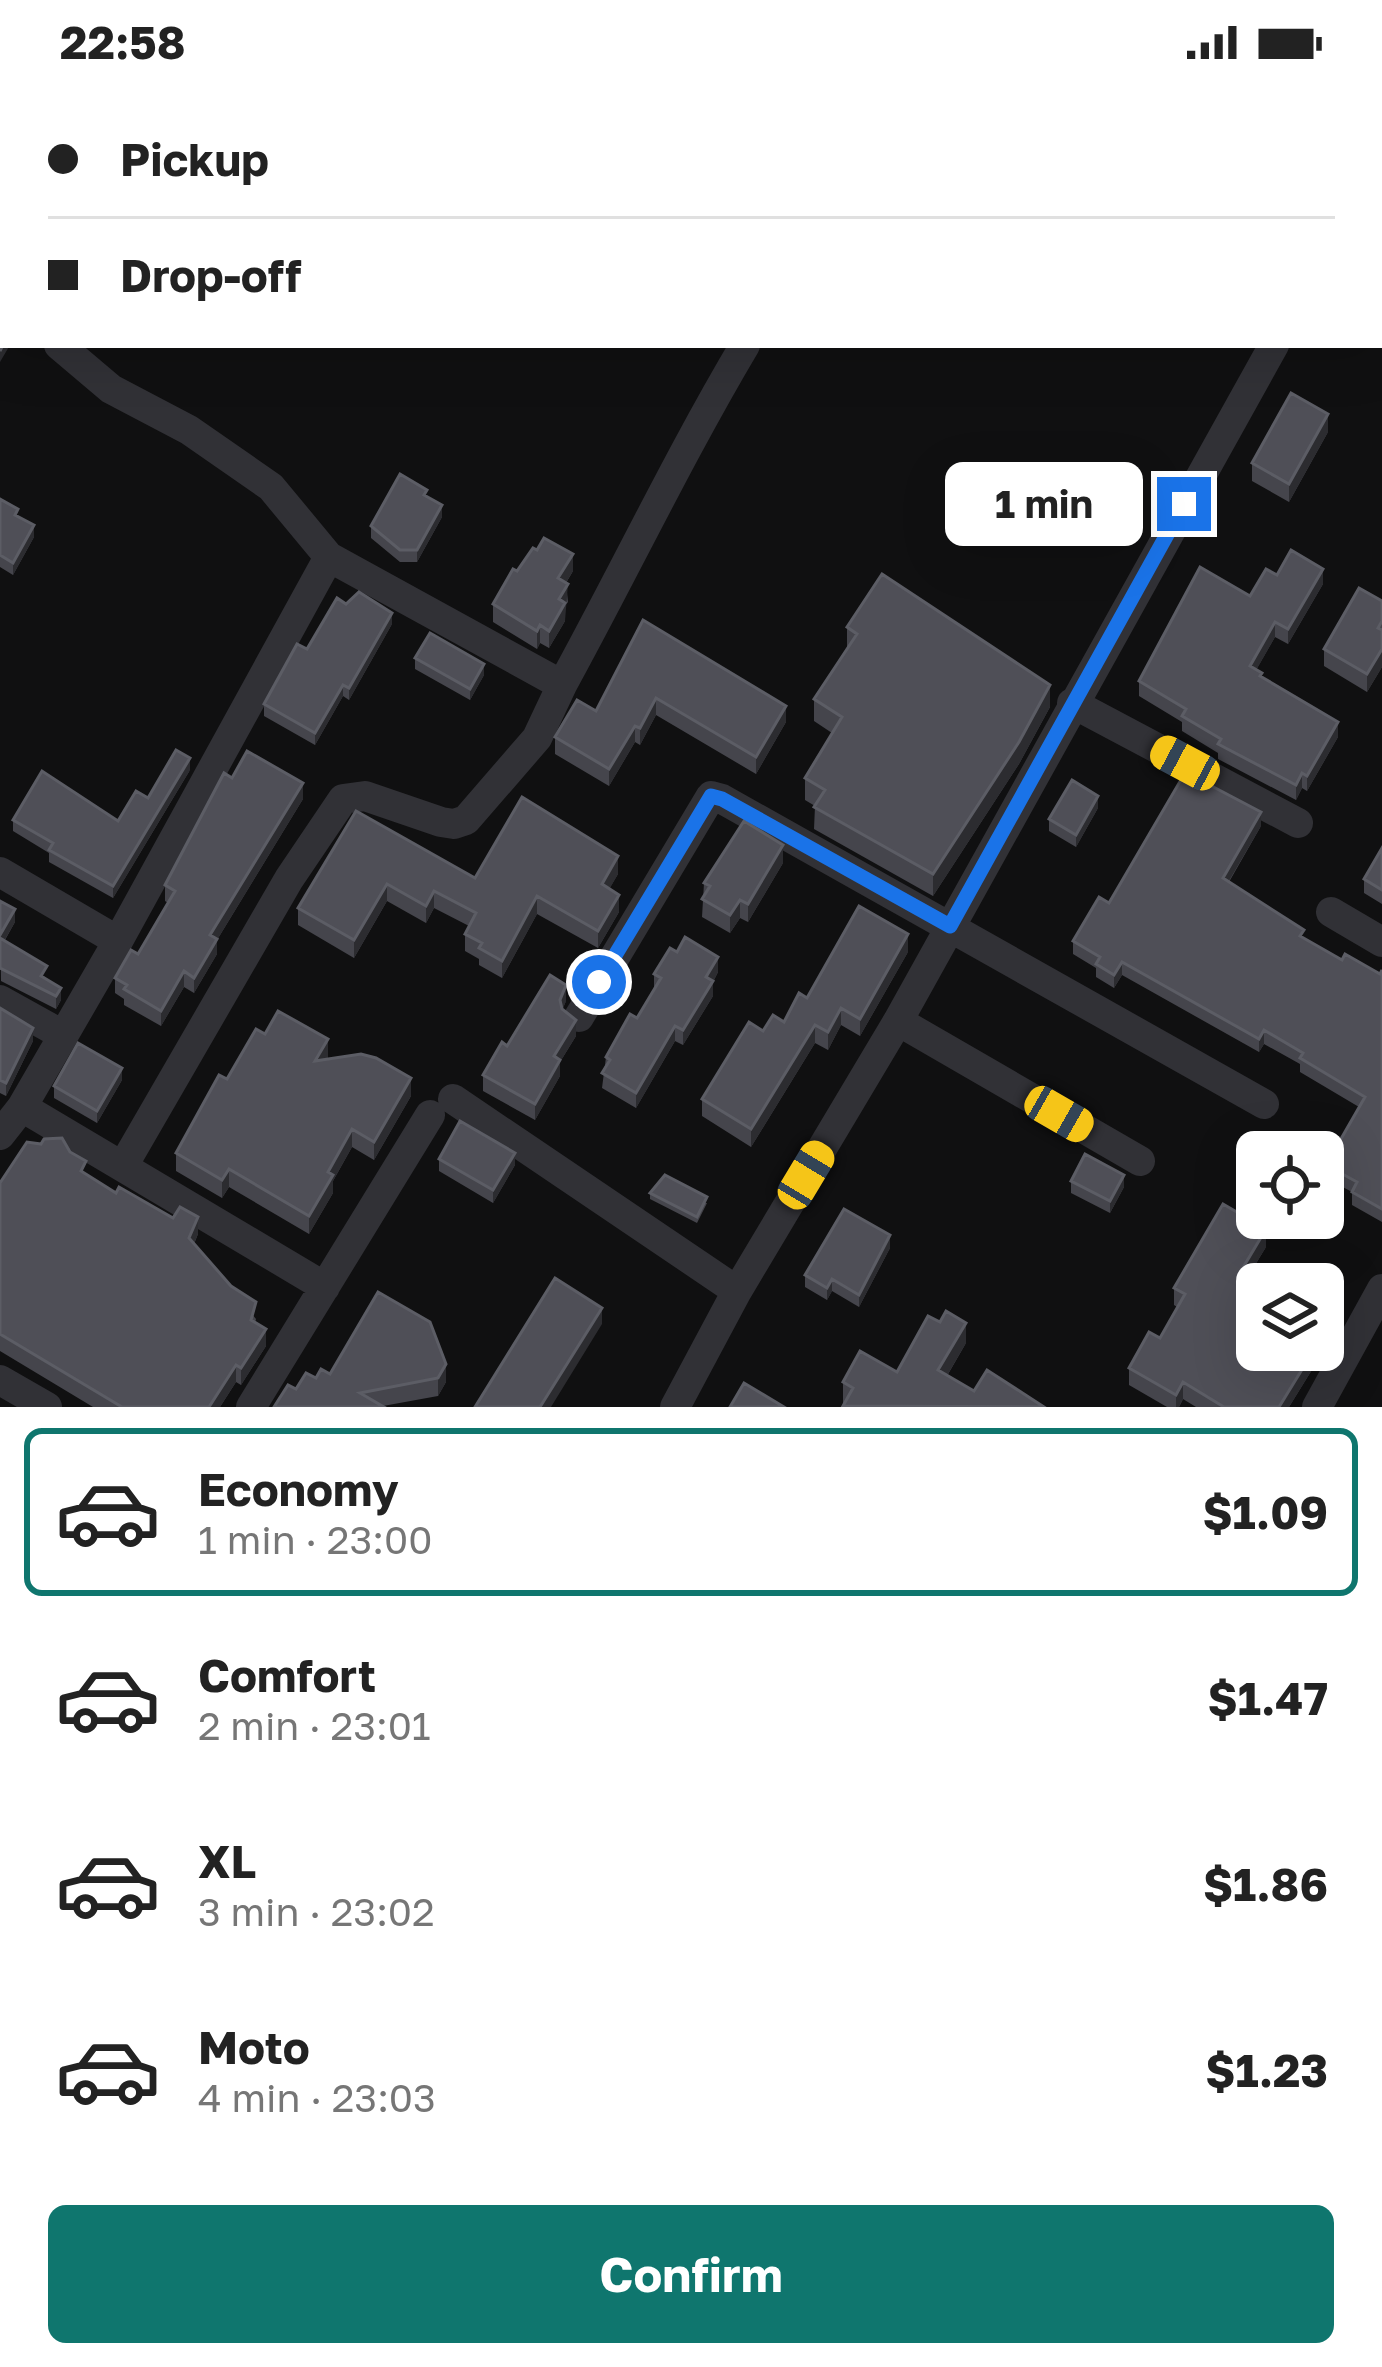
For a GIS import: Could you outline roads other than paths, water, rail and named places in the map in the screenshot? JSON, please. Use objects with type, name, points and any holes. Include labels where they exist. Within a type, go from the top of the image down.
[{"type":"street","points":[[63,348],[111,389],[188,430],[271,487],[329,557],[562,685]]},
{"type":"street","points":[[124,1166],[289,879],[343,799],[365,796],[454,824],[466,820],[537,738],[686,445],[744,348]]},
{"type":"street","points":[[675,1407],[737,1291],[898,1021],[1272,348]]},
{"type":"street","points":[[0,1135],[22,1107],[118,941],[329,557]]},
{"type":"street","points":[[1072,703],[1298,823]]},
{"type":"street","points":[[579,1017],[711,796],[1264,1104]]},
{"type":"street","points":[[0,872],[118,941]]},
{"type":"street","points":[[1331,912],[1382,942]]},
{"type":"street","points":[[0,1000],[62,1034]]},
{"type":"street","points":[[898,1021],[1140,1161]]},
{"type":"street","points":[[22,1107],[325,1287]]},
{"type":"street","points":[[251,1407],[441,1107],[737,1291]]},
{"type":"street","points":[[1317,1407],[1382,1289]]},
{"type":"street","points":[[0,1380],[47,1407]]}]
